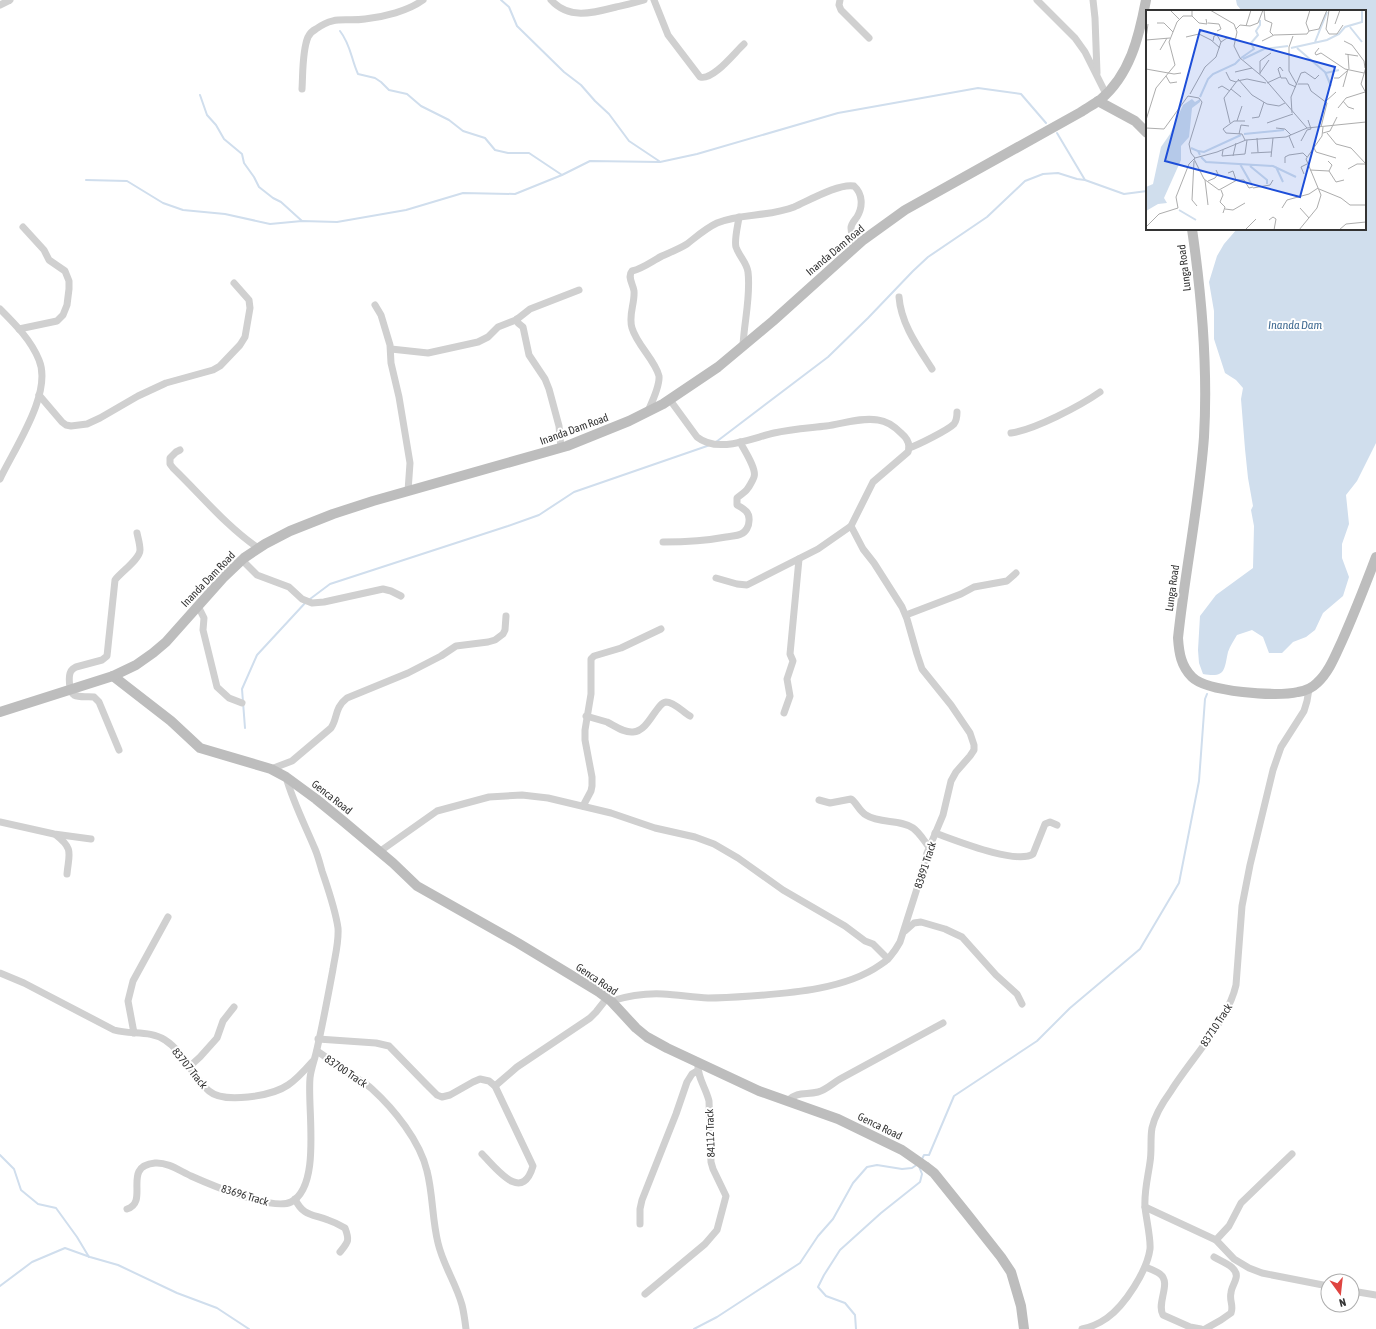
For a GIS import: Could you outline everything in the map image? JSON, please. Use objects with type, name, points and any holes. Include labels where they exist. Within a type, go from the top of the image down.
[{"type":"street","points":[[0,5],[10,0]]},
{"type":"street","points":[[302,89],[306,42],[310,33],[321,25],[335,20],[360,20],[382,16],[411,7],[423,0]]},
{"type":"street","points":[[551,0],[562,9],[570,13],[579,14],[592,13],[644,0]]},
{"type":"street","points":[[654,0],[668,35],[700,77],[712,75],[744,44]]},
{"type":"street","points":[[840,0],[839,5],[841,10],[869,38]]},
{"type":"street","points":[[1037,0],[1075,38],[1085,52],[1097,75]]},
{"type":"street","points":[[1093,0],[1097,75],[1102,97],[1135,121],[1146,132]]},
{"type":"street","name":"Inanda Dam Road","points":[[0,712],[112,676],[136,665],[154,653],[166,642],[223,578],[242,560],[258,548],[290,531],[333,514],[408,491],[561,448],[629,421],[670,400],[718,367],[857,246],[905,210],[1081,112],[1102,97],[1117,82],[1128,65],[1136,45],[1146,0]]},
{"type":"street","points":[[648,412],[659,377],[650,359],[636,338],[632,328],[630,316],[634,294],[630,277],[631,273],[681,248],[716,224],[739,217],[780,211],[793,207],[817,195],[848,185],[854,186],[859,191],[861,199],[859,212],[851,226],[852,234],[857,246]]},
{"type":"street","points":[[739,217],[736,246],[746,264],[748,272],[748,293],[743,346]]},
{"type":"street","points":[[19,329],[57,321],[63,315],[67,305],[69,289],[69,281],[65,271],[49,260],[44,250],[23,227]]},
{"type":"street","name":"Lunga Road","points":[[1192,230],[1198,270],[1206,369],[1204,437],[1178,638],[1178,649],[1181,660],[1192,678],[1211,687],[1264,694],[1288,694],[1309,689],[1324,675],[1335,657],[1376,557]]},
{"type":"street","points":[[40,395],[66,425],[71,426],[87,424],[166,383],[213,370],[220,366],[240,345],[245,337],[250,308],[249,300],[234,283]]},
{"type":"street","points":[[391,349],[428,353],[478,342],[488,337],[498,327],[517,319],[530,309],[579,290]]},
{"type":"street","points":[[899,297],[906,325],[932,369]]},
{"type":"street","points":[[375,305],[381,315],[391,349],[392,363],[410,463],[408,491]]},
{"type":"street","points":[[0,309],[19,329],[32,346],[42,370],[40,395],[30,419],[0,479]]},
{"type":"street","points":[[517,319],[518,323],[523,327],[529,355],[545,379],[549,389],[559,426],[561,448]]},
{"type":"street","points":[[1011,433],[1021,432],[1057,416],[1100,392]]},
{"type":"street","points":[[670,400],[701,440],[714,444],[740,442],[784,430],[868,420],[877,420],[891,424],[907,440],[909,448],[908,452],[873,482],[851,526],[818,549],[746,585],[716,578]]},
{"type":"street","points":[[909,448],[922,443],[951,426],[956,420],[957,412]]},
{"type":"street","points":[[663,542],[715,539],[741,534],[746,531],[749,517],[745,509],[738,505],[737,498],[748,488],[755,473],[740,442]]},
{"type":"street","points":[[180,450],[170,458],[170,464],[173,468],[213,509],[258,548]]},
{"type":"street","name":"83891 Track","points":[[609,999],[642,994],[715,998],[783,994],[831,985],[851,979],[872,970],[888,959],[895,950],[903,934],[929,847],[943,815],[951,781],[956,772],[974,750],[974,745],[970,733],[951,705],[922,669],[916,654],[913,636],[906,616],[896,597],[863,549],[851,526]]},
{"type":"street","points":[[119,750],[99,702],[94,697],[75,696],[70,690],[70,675],[73,669],[102,660],[106,656],[115,580],[120,573],[136,558],[140,550],[137,533]]},
{"type":"street","points":[[784,713],[790,696],[787,679],[793,661],[790,654],[799,559]]},
{"type":"street","points":[[242,560],[257,575],[289,588],[307,601],[318,603],[383,589],[401,596]]},
{"type":"street","points":[[906,616],[974,586],[1007,581],[1016,574]]},
{"type":"street","points":[[198,606],[204,618],[203,630],[214,680],[217,687],[229,698],[242,703]]},
{"type":"street","points":[[272,769],[292,761],[329,730],[334,723],[336,711],[347,698],[408,673],[441,656],[456,646],[496,640],[505,630],[506,616]]},
{"type":"street","points":[[583,806],[591,791],[592,781],[585,730],[586,716],[591,694],[591,658],[636,642],[661,630]]},
{"type":"street","name":"Genca Road","points":[[112,676],[170,721],[200,748],[272,769],[286,777],[316,799],[393,863],[417,886],[518,943],[609,999],[636,1028],[647,1037],[698,1067],[759,1091],[838,1119],[902,1150],[934,1173],[996,1250],[1010,1272],[1021,1306],[1024,1329]]},
{"type":"street","name":"83710 Track","points":[[1082,1329],[1096,1324],[1108,1317],[1127,1296],[1145,1267],[1150,1247],[1145,1207],[1145,1184],[1150,1162],[1152,1129],[1155,1118],[1163,1102],[1219,1022],[1233,997],[1236,985],[1242,906],[1250,865],[1273,770],[1281,747],[1304,711],[1309,689]]},
{"type":"street","points":[[586,716],[606,722],[626,731],[634,732],[643,728],[651,720],[661,704],[666,702],[674,705],[690,716]]},
{"type":"street","name":"83700 Track","points":[[286,777],[290,791],[316,851],[338,927],[338,941],[325,1012],[318,1039],[317,1051],[371,1088],[408,1130],[415,1142],[427,1169],[434,1230],[438,1245],[443,1261],[462,1306],[466,1329]]},
{"type":"street","points":[[379,852],[436,811],[489,797],[522,795],[548,798],[611,813],[655,828],[695,836],[714,844],[738,858],[783,890],[845,926],[865,941],[873,944],[888,959]]},
{"type":"street","points":[[818,800],[830,803],[851,799],[864,814],[872,818],[885,822],[907,825],[913,828],[929,847]]},
{"type":"street","points":[[0,822],[54,834],[91,839]]},
{"type":"street","points":[[935,833],[967,845],[1007,856],[1025,857],[1033,854],[1045,824],[1050,822],[1057,825]]},
{"type":"street","points":[[54,834],[66,843],[69,849],[67,874]]},
{"type":"street","points":[[134,1033],[128,1001],[133,981],[168,917]]},
{"type":"street","points":[[903,934],[911,924],[917,922],[955,932],[970,945],[996,975],[1017,994],[1022,1004]]},
{"type":"street","name":"83707 Track","points":[[0,974],[24,984],[102,1025],[124,1033],[146,1033],[156,1035],[172,1045],[209,1091],[215,1095],[233,1097],[253,1096],[278,1090],[287,1086],[312,1062]]},
{"type":"street","points":[[494,1086],[517,1067],[590,1018],[609,999]]},
{"type":"street","points":[[189,1067],[217,1038],[223,1021],[234,1007]]},
{"type":"street","points":[[787,1101],[798,1094],[816,1092],[826,1088],[943,1023]]},
{"type":"street","points":[[318,1039],[376,1043],[389,1046],[425,1083],[442,1097],[450,1095],[480,1079],[489,1082],[494,1086],[533,1166],[526,1178],[522,1182],[517,1183],[510,1181],[482,1154]]},
{"type":"street","points":[[317,1051],[312,1062],[310,1085],[310,1162],[308,1176],[304,1187],[295,1199],[299,1207],[311,1216],[329,1220],[345,1228],[348,1236],[348,1242],[340,1252]]},
{"type":"street","points":[[640,1224],[640,1209],[642,1200],[687,1082],[698,1067]]},
{"type":"street","name":"84112 Track","points":[[645,1294],[705,1244],[717,1230],[726,1196],[711,1162],[709,1101],[707,1092],[699,1077],[698,1067]]},
{"type":"street","points":[[1216,1240],[1229,1226],[1241,1203],[1292,1154]]},
{"type":"street","name":"83696 Track","points":[[127,1209],[132,1206],[136,1200],[138,1175],[141,1168],[147,1164],[159,1162],[254,1200],[283,1204],[289,1203],[295,1199]]},
{"type":"street","points":[[1145,1207],[1216,1240],[1234,1259],[1249,1268],[1262,1273],[1320,1284]]},
{"type":"street","points":[[1205,1329],[1222,1320],[1231,1313],[1232,1306],[1230,1295],[1237,1277],[1232,1268],[1214,1257]]},
{"type":"street","points":[[1145,1267],[1163,1276],[1165,1284],[1160,1307],[1163,1315],[1201,1329]]},
{"type":"street","points":[[1360,1292],[1376,1295]]},
{"type":"water","name":"Inanda Dam","points":[[1236,0],[1376,0],[1376,443],[1357,481],[1346,495],[1349,524],[1342,544],[1342,558],[1349,577],[1343,596],[1323,613],[1315,630],[1306,637],[1293,642],[1282,653],[1269,653],[1263,637],[1252,630],[1237,635],[1229,650],[1223,671],[1220,674],[1211,675],[1203,674],[1199,663],[1198,650],[1200,616],[1216,595],[1253,568],[1254,526],[1251,510],[1253,506],[1248,478],[1241,399],[1243,388],[1236,380],[1225,373],[1214,339],[1214,311],[1209,282],[1217,256],[1224,244],[1236,230],[1366,230],[1366,10],[1241,10],[1237,5]]},
{"type":"waterway","points":[[501,0],[509,7],[517,26],[564,72],[581,85],[609,114],[629,141],[659,161]]},
{"type":"waterway","points":[[340,31],[349,47],[358,74],[375,78],[389,90],[407,94],[421,106],[449,120],[463,131],[485,138],[495,150],[508,153],[529,153],[562,175]]},
{"type":"waterway","points":[[86,180],[127,181],[163,203],[183,210],[225,214],[270,224],[302,221],[337,222],[406,210],[463,193],[515,194],[562,175],[590,161],[660,162],[697,154],[838,113],[978,88],[1021,94],[1046,123]]},
{"type":"waterway","points":[[200,95],[207,115],[216,125],[224,139],[242,154],[244,163],[259,187],[273,198],[281,202],[302,221]]},
{"type":"waterway","points":[[1057,133],[1085,180],[1124,194],[1146,191]]},
{"type":"waterway","points":[[716,442],[828,357],[928,257],[987,217],[1025,181],[1043,174],[1058,173],[1085,180]]},
{"type":"waterway","points":[[310,599],[330,584],[539,515],[574,492],[710,445]]},
{"type":"waterway","points":[[245,728],[242,689],[257,655],[306,602]]},
{"type":"waterway","points":[[922,1159],[924,1155],[929,1155],[954,1096],[1037,1041],[1070,1008],[1140,949],[1179,883],[1199,781],[1205,699],[1207,694]]},
{"type":"waterway","points":[[0,1155],[14,1169],[21,1190],[38,1204],[56,1208],[77,1237],[89,1257]]},
{"type":"waterway","points":[[694,1329],[717,1317],[800,1263],[818,1236],[833,1219],[853,1183],[867,1167],[877,1165],[902,1169],[912,1168],[918,1164],[922,1174],[920,1182],[881,1213],[840,1250],[818,1287],[826,1296],[845,1303],[855,1315],[856,1329]]},
{"type":"waterway","points":[[0,1286],[32,1262],[65,1248],[118,1265],[177,1293],[217,1308],[249,1329]]}]
